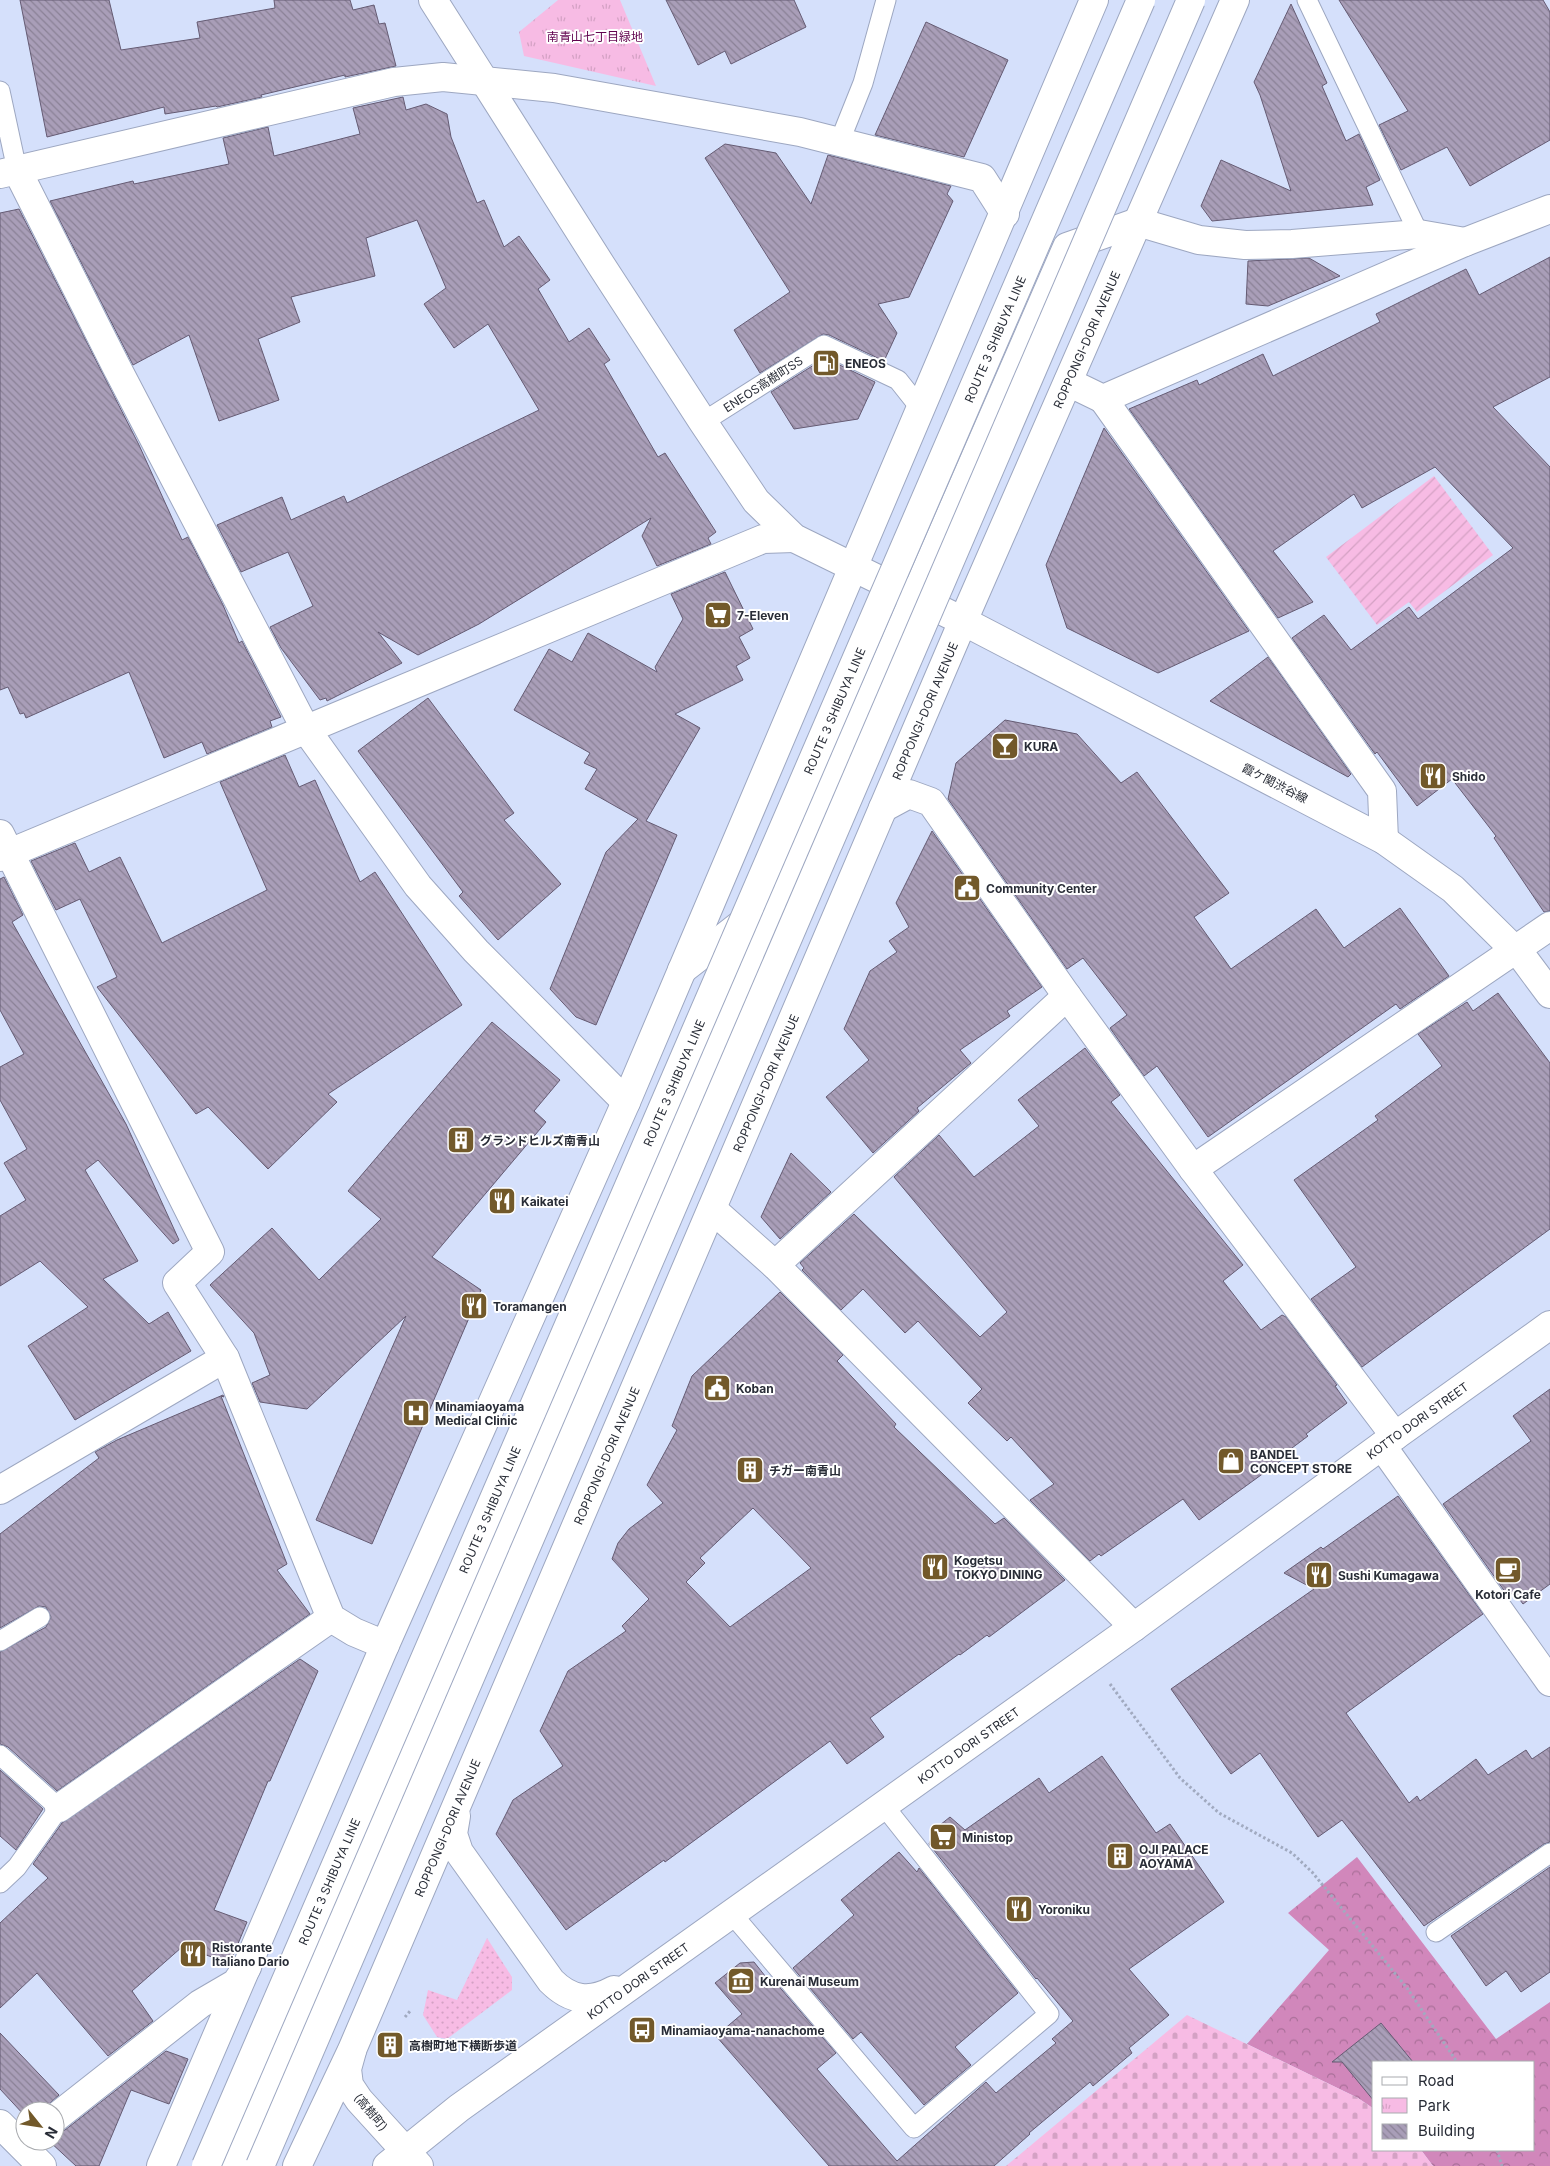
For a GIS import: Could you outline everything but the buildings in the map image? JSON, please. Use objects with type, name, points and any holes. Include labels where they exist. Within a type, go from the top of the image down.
[{"type":"main road","points":[[433,0],[601,265],[756,501],[794,538]]},
{"type":"main road","points":[[161,2166],[385,1645],[626,1102],[1005,214],[1094,0]]},
{"type":"main road","name":"ROUTE 3 SHIBUYA LINE","points":[[206,2166],[1140,0]]},
{"type":"main road","points":[[260,2166],[1191,0]]},
{"type":"main road","name":"ROPPONGI-DORI AVENUE","points":[[298,2166],[352,2050],[962,621],[1234,0]]},
{"type":"main road","points":[[626,1102],[476,951],[418,886],[305,728],[116,366],[8,172],[394,82],[443,77],[554,88],[800,132],[982,178],[1005,214]]},
{"type":"main road","points":[[1103,399],[1465,242],[1550,209]]},
{"type":"main road","points":[[232,2166],[913,597],[1067,247],[1138,222],[1199,240],[1245,245],[1292,244],[1420,234],[1465,242]]},
{"type":"main road","points":[[1068,382],[1103,399],[1382,792],[1384,840]]},
{"type":"main road","points":[[385,1645],[354,1632],[331,1618],[225,1358],[177,1283],[210,1252],[3,848],[305,728],[763,539],[794,538]]},
{"type":"main road","name":"霞ケ関渋谷線","points":[[794,538],[962,621],[1384,840],[1453,889],[1524,959],[1550,994]]},
{"type":"main road","points":[[681,971],[762,908],[876,643],[913,597]]},
{"type":"main road","points":[[883,808],[909,794],[931,802],[1067,996],[1389,1441],[1550,1682]]},
{"type":"main road","points":[[1193,1169],[1550,926]]},
{"type":"main road","points":[[775,1265],[1067,996]]},
{"type":"main road","points":[[712,1209],[775,1265],[1134,1627]]},
{"type":"main road","name":"KOTTO DORI STREET","points":[[404,2161],[459,2108],[1134,1627],[1550,1325]]},
{"type":"main road","points":[[0,1490],[225,1358]]},
{"type":"main road","points":[[59,1808],[331,1618]]},
{"type":"main road","points":[[471,1772],[454,1822],[454,1843],[504,1916],[560,1990],[582,1999],[601,1998],[636,1979],[732,1914]]},
{"type":"main road","points":[[65,2110],[200,2004],[236,1983],[249,1965]]},
{"type":"main road","name":"(高樹町)","points":[[352,2050],[347,2069],[349,2085],[404,2161]]},
{"type":"main road","points":[[14,2134],[42,2166]]},
{"type":"lane","points":[[839,142],[863,83],[886,0]]},
{"type":"lane","points":[[1307,0],[1420,234]]},
{"type":"lane","points":[[0,91],[8,172]]},
{"type":"lane","name":"ENEOS高樹町SS","points":[[703,422],[824,345],[898,380],[921,409]]},
{"type":"lane","points":[[0,1641],[40,1617]]},
{"type":"lane","points":[[0,1755],[59,1808],[17,1867],[0,1883]]},
{"type":"lane","points":[[732,1914],[914,2128],[1050,2014],[884,1806]]},
{"type":"lane","points":[[1436,1932],[1550,1852]]},
{"type":"path","points":[[1089,1658],[1180,1778],[1219,1813],[1292,1853],[1312,1872],[1407,1988],[1456,2061]]},
{"type":"path","points":[[1497,2151],[1502,2166]]},
{"type":"green space","name":"南青山七丁目緑地","points":[[558,0],[620,0],[656,86],[524,56],[519,32]]},
{"type":"green space","points":[[1434,476],[1493,555],[1417,612],[1409,602],[1377,625],[1326,557]]},
{"type":"green space","points":[[1357,1857],[1496,2039],[1550,2002],[1550,2166],[1433,2166],[1422,2151],[1535,2151],[1535,2061],[1372,2061],[1372,2108],[1358,2098],[1247,2044],[1329,1950],[1288,1913]]},
{"type":"green space","points":[[487,1938],[512,1977],[512,1990],[447,2039],[437,2037],[423,2015],[428,1990],[457,2000]]},
{"type":"green space","points":[[1187,2015],[1358,2098],[1372,2108],[1372,2151],[1422,2151],[1433,2166],[1006,2166]]},
{"type":"place","name":"ENEOS","points":[[826,363]]},
{"type":"place","name":"7-Eleven","points":[[718,615]]},
{"type":"place","name":"KURA","points":[[1005,746]]},
{"type":"place","name":"Shido","points":[[1433,776]]},
{"type":"place","name":"Community Center","points":[[967,888]]},
{"type":"place","name":"グランドヒルズ南青山","points":[[461,1140]]},
{"type":"place","name":"Kaikatei","points":[[502,1201]]},
{"type":"place","name":"Toramangen","points":[[474,1306]]},
{"type":"place","name":"Koban","points":[[717,1388]]},
{"type":"place","name":"Minamiaoyama Medical Clinic","points":[[416,1413]]},
{"type":"place","name":"BANDEL CONCEPT STORE","points":[[1231,1461]]},
{"type":"place","name":"チガー南青山","points":[[750,1470]]},
{"type":"place","name":"Kogetsu TOKYO DINING","points":[[935,1567]]},
{"type":"place","name":"Kotori Cafe","points":[[1508,1570]]},
{"type":"place","name":"Sushi Kumagawa","points":[[1319,1575]]},
{"type":"place","name":"Ministop","points":[[943,1837]]},
{"type":"place","name":"OJI PALACE AOYAMA","points":[[1120,1856]]},
{"type":"place","name":"Yoroniku","points":[[1019,1909]]},
{"type":"place","name":"Ristorante Italiano Dario","points":[[193,1954]]},
{"type":"place","name":"Kurenai Museum","points":[[741,1981]]},
{"type":"place","name":"Minamiaoyama-nanachome","points":[[642,2030]]},
{"type":"place","name":"高樹町地下横断歩道","points":[[390,2045]]}]
